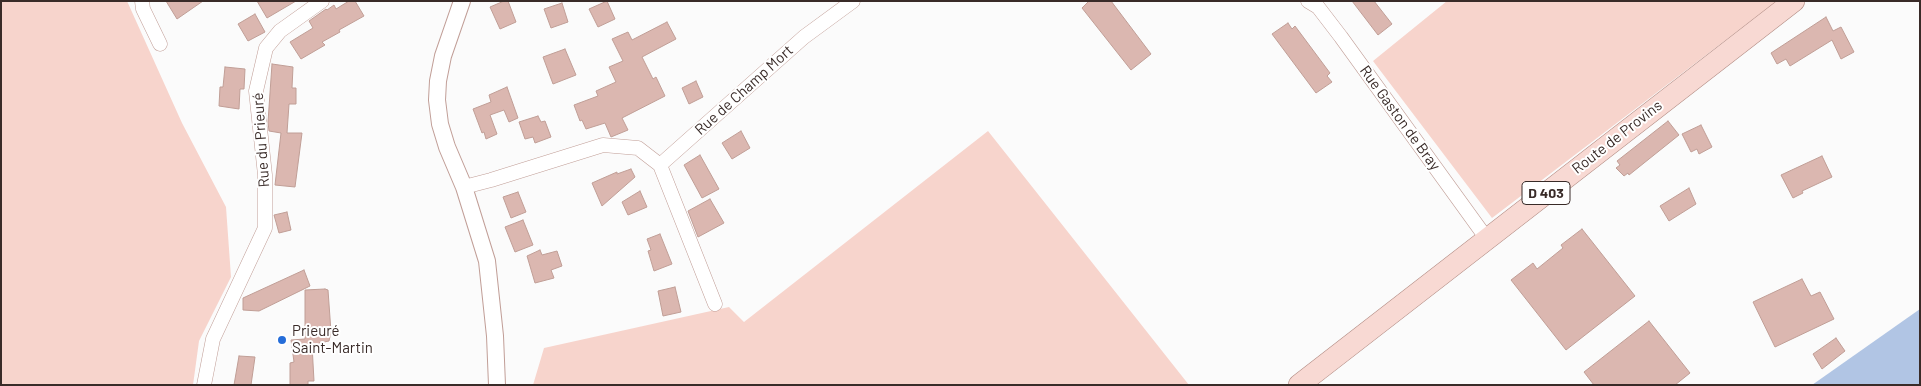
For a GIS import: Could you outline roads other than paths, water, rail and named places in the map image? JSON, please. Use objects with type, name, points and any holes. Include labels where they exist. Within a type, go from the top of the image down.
[{"type":"main road","name":"Route de Provins","points":[[1300,385],[1794,1]]},
{"type":"street","points":[[142,1],[143,9],[160,44]]},
{"type":"street","name":"Rue du Prieuré","points":[[204,385],[213,339],[264,228],[265,175],[256,91],[266,48],[280,31],[322,1]]},
{"type":"street","points":[[462,1],[443,56],[438,81],[437,100],[442,132],[464,187],[487,261],[495,327],[497,385]]},
{"type":"street","name":"Rue de Champ Mort","points":[[660,165],[804,37],[853,1]]},
{"type":"street","name":"Rue Gaston de Bray","points":[[1308,1],[1318,7],[1342,36],[1487,239]]},
{"type":"street","points":[[464,187],[603,145],[638,148],[660,165],[715,304]]},
{"type":"water","points":[[1920,309],[1920,385],[1812,385]]},
{"type":"place","name":"Prieuré Saint-Martin","points":[[282,340]]}]
